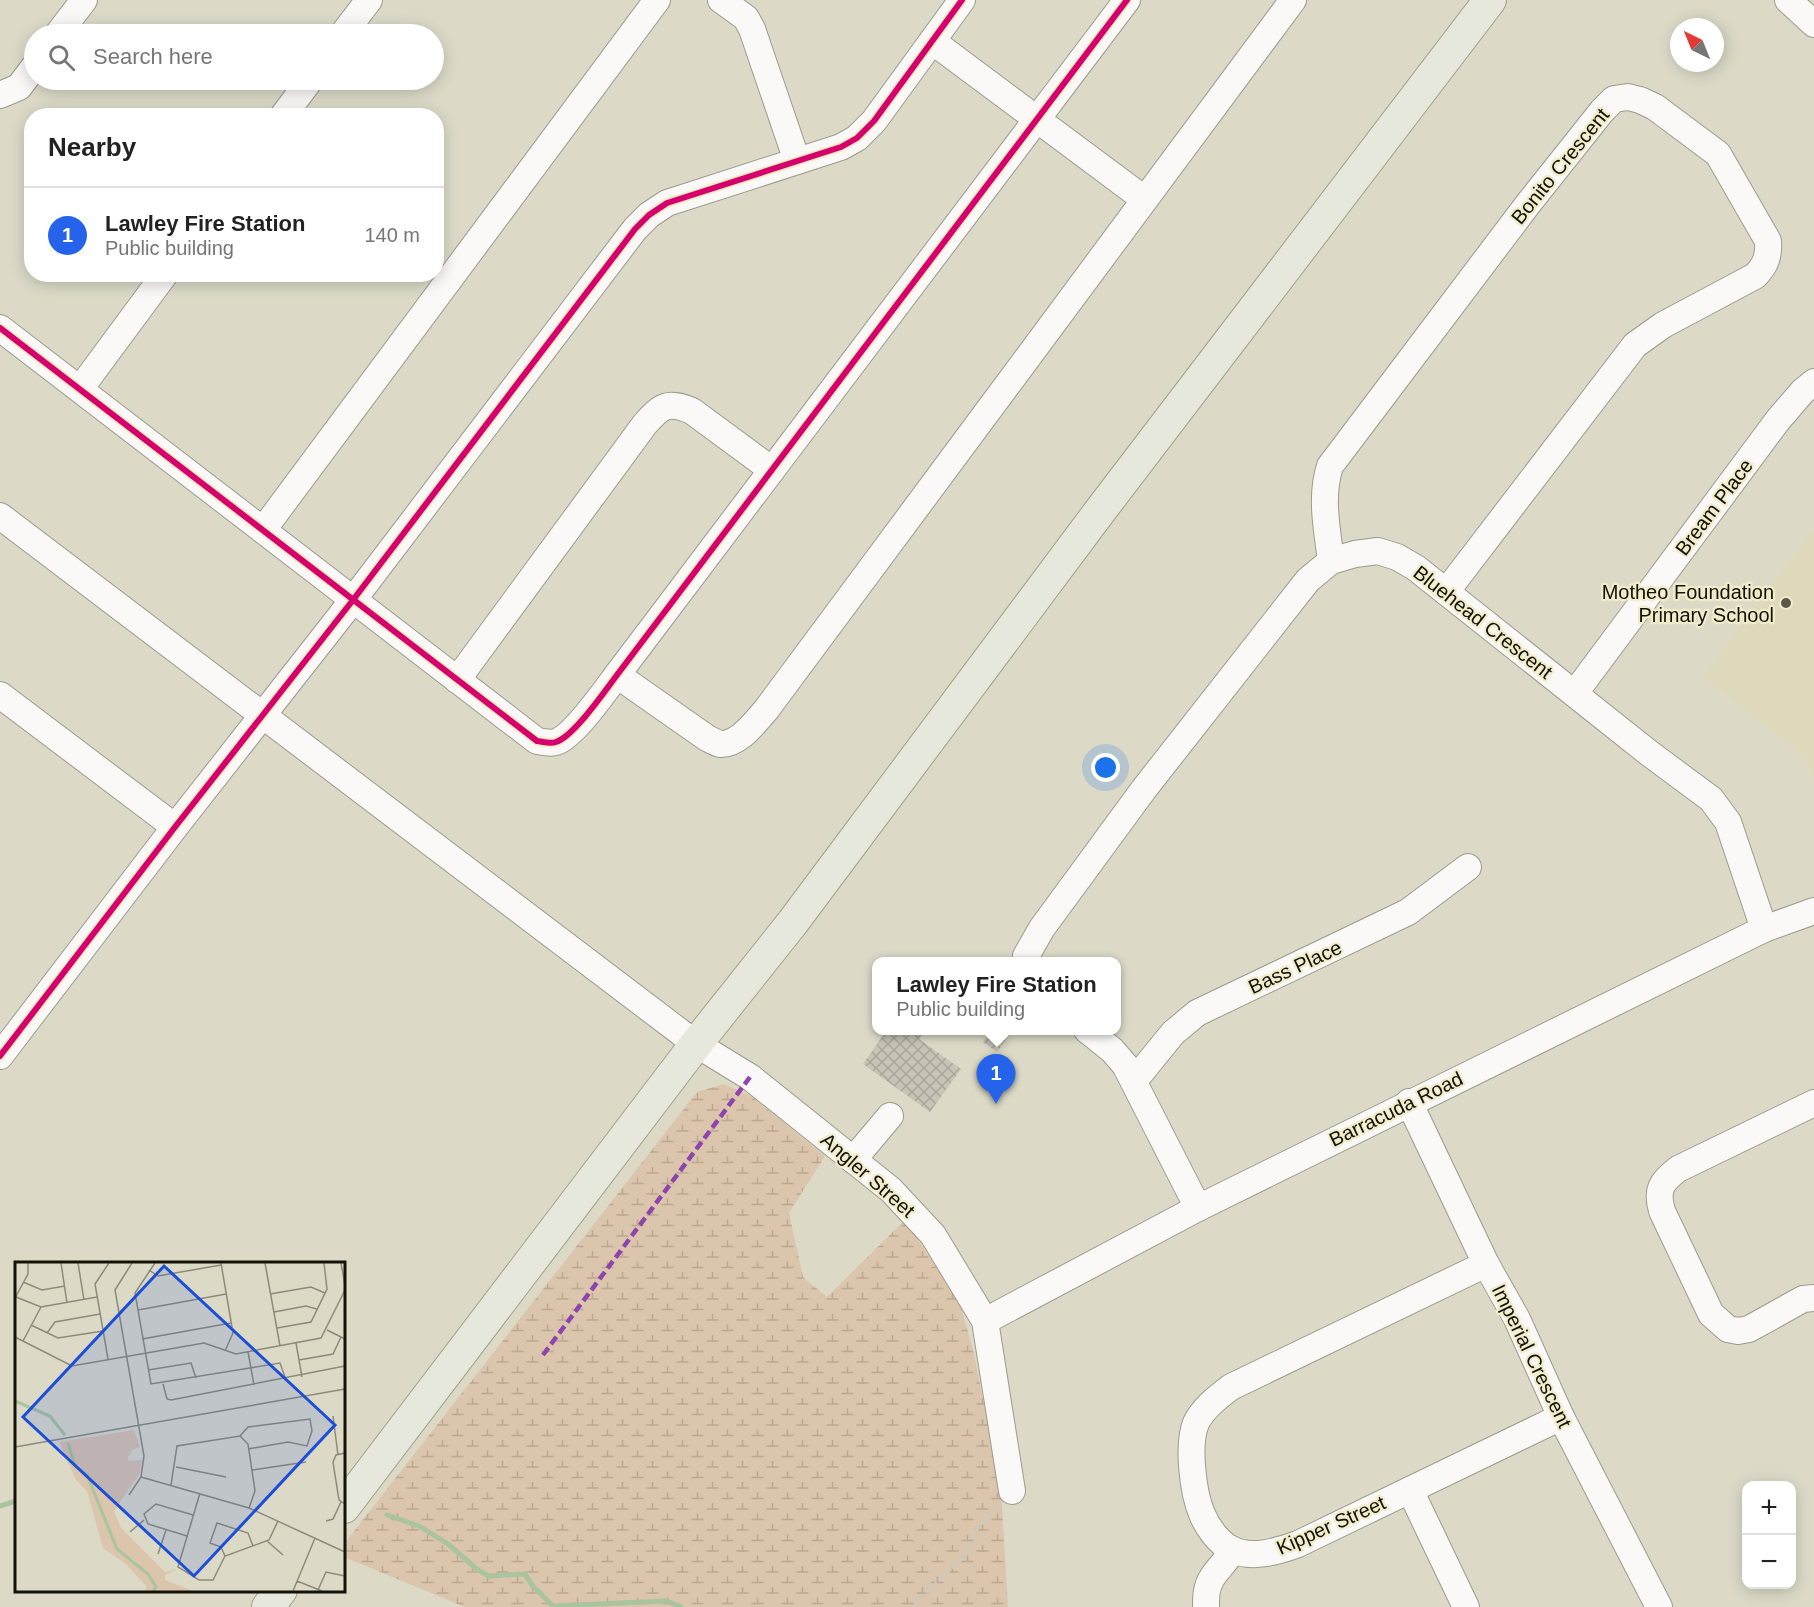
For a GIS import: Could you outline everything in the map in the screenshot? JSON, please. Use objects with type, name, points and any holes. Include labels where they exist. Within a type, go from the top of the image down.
[{"type":"main road","points":[[345,1506],[696,1044],[793,922],[1100,511],[1491,0]]},
{"type":"main road","points":[[268,1607],[279,1592]]},
{"type":"street","points":[[66,24],[84,0]]},
{"type":"street","points":[[351,24],[369,0]]},
{"type":"street","points":[[263,530],[657,0]]},
{"type":"street","points":[[722,0],[746,18],[752,29],[797,161]]},
{"type":"street","points":[[0,1056],[353,600],[635,229],[649,215],[667,203],[840,147],[857,138],[874,121],[962,0]]},
{"type":"street","points":[[0,328],[537,741],[550,744],[559,741],[570,732],[617,675],[1127,0]]},
{"type":"street","points":[[617,675],[707,738],[720,744],[745,733],[773,700],[1292,0]]},
{"type":"street","points":[[1788,0],[1814,24]]},
{"type":"street","points":[[932,41],[1144,199]]},
{"type":"street","points":[[0,95],[18,87],[24,80]]},
{"type":"street","points":[[289,108],[302,90]]},
{"type":"street","name":"Bonito Crescent","points":[[1330,561],[1324,503],[1325,481],[1330,466],[1528,204],[1602,111],[1614,99],[1628,97],[1640,100],[1655,107],[1718,154],[1768,241],[1765,266],[1755,276],[1658,328],[1635,345],[1446,592]]},
{"type":"street","points":[[80,389],[159,282]]},
{"type":"street","name":"Bream Place","points":[[1575,693],[1778,420],[1814,382]]},
{"type":"street","points":[[457,680],[645,424],[667,404],[678,405],[692,411],[772,470]]},
{"type":"street","name":"Angler Street","points":[[0,516],[696,1044],[750,1077],[891,1190],[933,1235],[985,1321],[1012,1491]]},
{"type":"street","name":"Bluehead Crescent","points":[[1026,957],[1042,928],[1144,789],[1308,580],[1330,561],[1378,551],[1397,557],[1416,568],[1711,799],[1728,822],[1764,928]]},
{"type":"street","points":[[0,695],[175,827]]},
{"type":"street","name":"Bass Place","points":[[1134,1081],[1173,1033],[1197,1013],[1408,912],[1468,867]]},
{"type":"street","name":"Barracuda Road","points":[[985,1321],[1198,1208],[1409,1102],[1764,928],[1814,911]]},
{"type":"street","points":[[1093,1035],[1112,1050],[1125,1065],[1198,1208]]},
{"type":"street","name":"Imperial Crescent","points":[[1409,1102],[1486,1264],[1517,1319],[1562,1417],[1659,1607]]},
{"type":"street","points":[[1814,1103],[1678,1169],[1664,1182],[1658,1198],[1711,1314],[1728,1329],[1738,1331],[1749,1329],[1803,1299],[1814,1298]]},
{"type":"street","points":[[853,1160],[890,1116]]},
{"type":"street","points":[[1206,1607],[1207,1588],[1213,1575],[1227,1560],[1231,1549],[1214,1534],[1201,1513],[1192,1472],[1193,1433],[1197,1422],[1208,1406],[1231,1388],[1486,1264]]},
{"type":"street","name":"Kipper Street","points":[[1231,1549],[1256,1554],[1278,1551],[1298,1544],[1562,1417]]},
{"type":"street","points":[[1410,1490],[1466,1607]]},
{"type":"path","points":[[915,1607],[922,1596],[964,1557],[973,1534],[1012,1491]]},
{"type":"shaded area","name":"Motheo Foundation Primary School","points":[[1814,529],[1814,782],[1806,758],[1703,677]]},
{"type":"green space","points":[[724,1084],[751,1096],[825,1156],[789,1213],[803,1277],[827,1297],[905,1220],[960,1303],[974,1354],[1001,1490],[1008,1607],[465,1607],[345,1557],[345,1543],[697,1092]]},
{"type":"building","points":[[883,1035],[922,1035],[919,1039],[961,1069],[930,1112],[863,1064]]},
{"type":"building","points":[[988,1035],[1009,1035],[997,1052],[983,1042]]},
{"type":"waterway","points":[[0,1506],[15,1501]]},
{"type":"waterway","points":[[387,1515],[419,1526],[448,1544],[478,1570],[489,1576],[525,1574],[533,1586],[553,1606],[667,1601],[681,1607]]},
{"type":"marked path","points":[[543,1355],[750,1077]]},
{"type":"cycle path","points":[[0,1056],[353,600],[635,229],[649,215],[667,203],[841,147],[857,138],[874,121],[962,0]]},
{"type":"cycle path","points":[[0,328],[537,741],[556,742],[571,731],[597,702],[1127,0]]},
{"type":"place","name":"Motheo Foundation Primary School","points":[[1786,603]]},
{"type":"place","name":"Lawley Fire Station","points":[[996,1104]]}]
